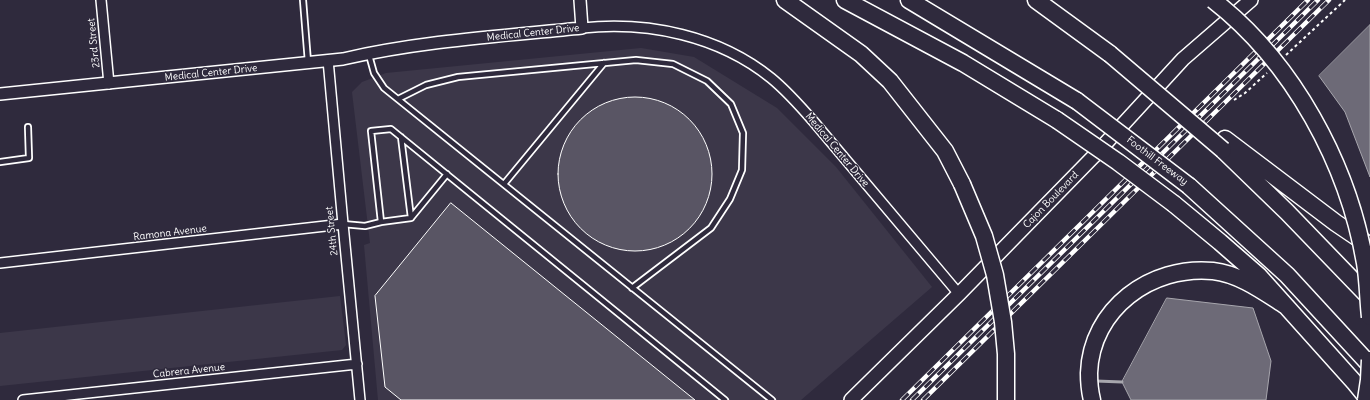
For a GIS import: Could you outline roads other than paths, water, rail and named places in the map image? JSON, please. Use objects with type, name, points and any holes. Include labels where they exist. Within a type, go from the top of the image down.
[{"type":"highway","points":[[785,0],[861,54],[890,81],[920,117],[945,151],[962,184],[984,236],[995,275],[1003,322],[1006,354],[1006,400]]},
{"type":"highway","points":[[845,0],[963,63],[1056,120],[1118,162],[1174,204],[1259,276],[1369,400]]},
{"type":"highway","name":"Foothill Freeway","points":[[909,0],[1077,101],[1189,186],[1287,275],[1370,365]]},
{"type":"highway","points":[[1036,0],[1110,54],[1224,144],[1370,246]]},
{"type":"highway","points":[[1212,0],[1242,26],[1270,57],[1295,89],[1319,129],[1340,175],[1356,220],[1366,264],[1370,317]]},
{"type":"highway","points":[[1224,144],[1370,298]]},
{"type":"highway","points":[[1092,400],[1089,371],[1094,343],[1101,328],[1112,312],[1128,296],[1143,285],[1161,277],[1178,272],[1196,270],[1214,271],[1234,276],[1252,284],[1286,306]]},
{"type":"highway","points":[[1366,400],[1370,360]]},
{"type":"main road","name":"Cajon Boulevard","points":[[851,400],[959,294],[1093,157],[1183,59],[1251,0]]},
{"type":"street","name":"23rd Street","points":[[100,0],[109,84]]},
{"type":"street","points":[[580,0],[582,28]]},
{"type":"street","name":"Medical Center Drive","points":[[0,94],[343,59],[368,53],[418,45],[605,25],[632,26],[680,33],[721,48],[754,66],[771,78],[794,99],[959,294]]},
{"type":"street","name":"24th Street","points":[[328,60],[342,224],[360,400]]},
{"type":"street","name":"Ramona Avenue","points":[[0,263],[342,224]]},
{"type":"street","name":"Cabrera Avenue","points":[[23,400],[357,364]]},
{"type":"lane","points":[[303,0],[308,62]]},
{"type":"lane","points":[[368,53],[374,73],[384,88],[772,400]]},
{"type":"lane","points":[[398,99],[426,85],[458,77],[636,60],[673,64],[707,81],[731,104],[743,133],[742,170],[730,199],[711,228],[632,288]]},
{"type":"lane","points":[[504,184],[604,63]]},
{"type":"lane","points":[[0,162],[29,158],[28,127]]},
{"type":"lane","points":[[381,222],[371,131],[390,129],[725,400]]},
{"type":"lane","points":[[401,137],[411,218]]},
{"type":"lane","points":[[342,224],[365,226],[411,218],[447,174]]},
{"type":"waterway","points":[[1096,381],[1122,382]]},
{"type":"railway","points":[[902,400],[1308,0]]},
{"type":"railway","points":[[912,400],[1318,0]]},
{"type":"railway","points":[[923,400],[1329,0]]}]
